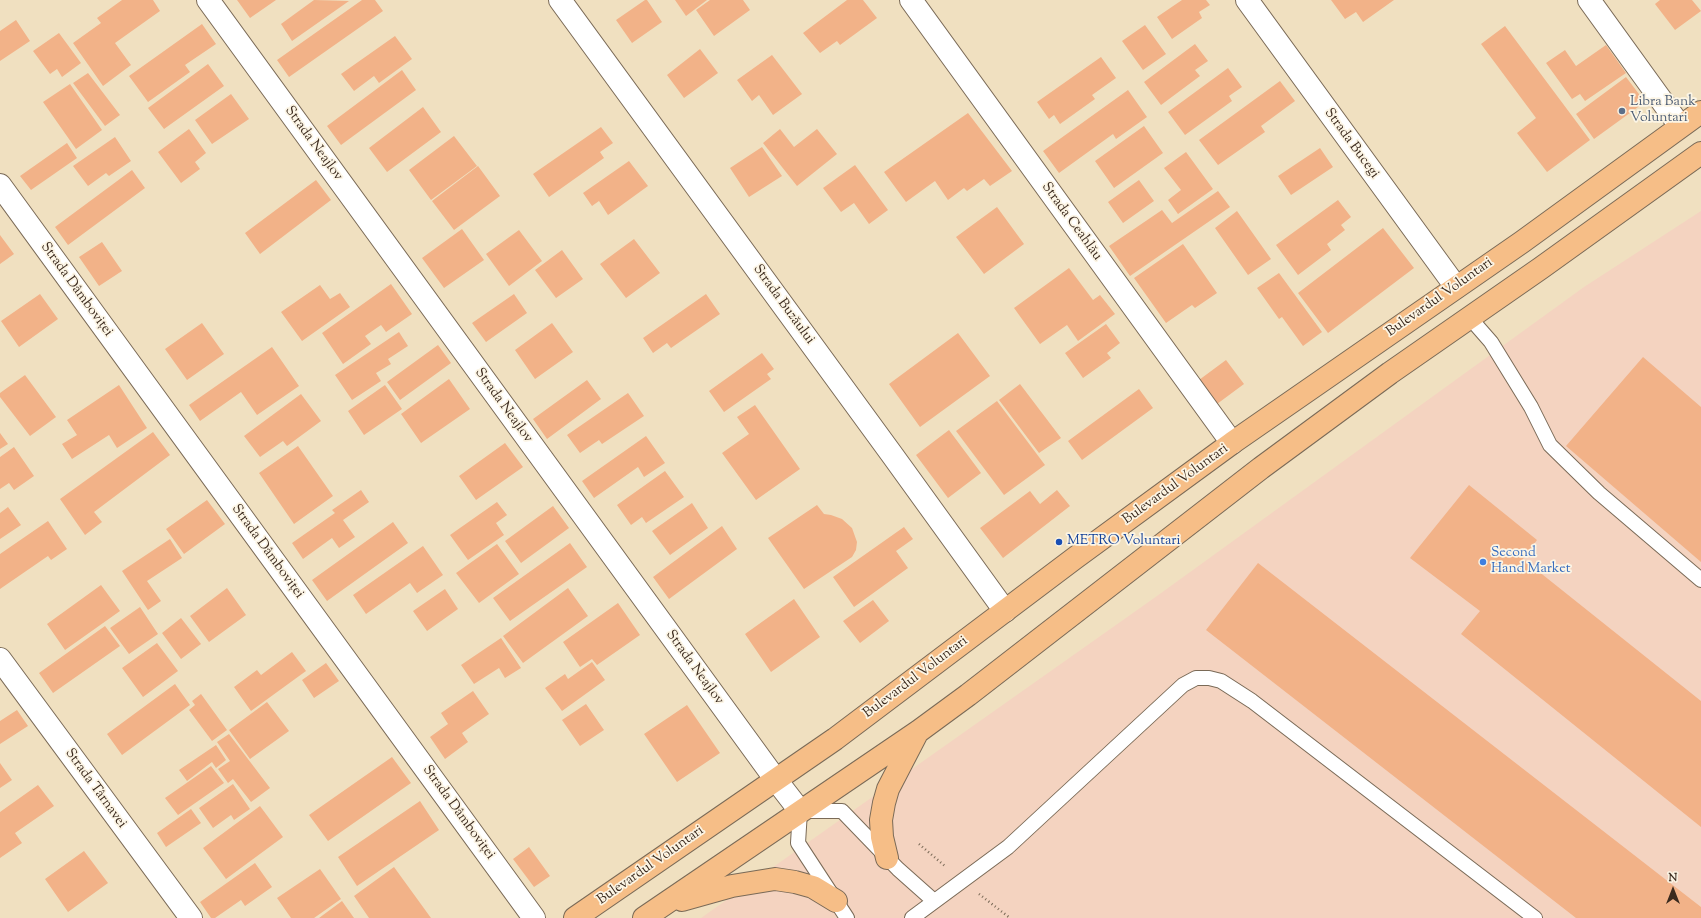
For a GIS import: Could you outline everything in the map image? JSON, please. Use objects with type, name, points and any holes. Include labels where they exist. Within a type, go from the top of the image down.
[{"type":"highway","name":"Bulevardul Voluntari","points":[[575,918],[835,739],[1075,558],[1232,443],[1522,242],[1701,112]]},
{"type":"highway","points":[[644,918],[919,731],[968,695],[1261,468],[1390,373],[1542,268],[1701,153]]},
{"type":"highway","points":[[887,858],[882,837],[881,820],[884,803],[888,789],[919,731]]},
{"type":"highway","points":[[663,905],[732,886],[775,879],[813,887],[841,910]]},
{"type":"street","name":"Strada Neajlov","points":[[208,0],[800,811]]},
{"type":"street","name":"Strada Buzăului","points":[[560,0],[1005,611]]},
{"type":"street","name":"Strada Ceahlău","points":[[911,0],[1232,443]]},
{"type":"street","name":"Strada Bucegi","points":[[1247,0],[1456,287]]},
{"type":"street","points":[[1589,0],[1680,126]]},
{"type":"street","name":"Strada Dâmboviței","points":[[0,185],[534,918]]},
{"type":"street","name":"Strada Târnavei","points":[[0,659],[191,918]]},
{"type":"lane","points":[[1470,318],[1491,342],[1531,407],[1550,445],[1599,493],[1701,580]]},
{"type":"lane","points":[[912,918],[934,900],[1008,848],[1182,685],[1196,678],[1209,678],[1222,681],[1252,701],[1535,918]]},
{"type":"lane","points":[[841,910],[798,843],[800,811],[842,811],[898,869],[934,900]]},
{"type":"shaded area","points":[[1701,211],[1701,918],[701,918],[1157,596],[1584,287]]},
{"type":"building","points":[[122,0],[153,0],[160,11],[115,43],[131,65],[103,86],[73,43],[101,23],[97,18]]},
{"type":"building","points":[[237,0],[276,0],[250,18]]},
{"type":"building","points":[[314,0],[349,1],[292,41],[281,24]]},
{"type":"building","points":[[362,0],[375,0],[383,11],[289,77],[277,60]]},
{"type":"building","points":[[647,0],[662,22],[632,43],[616,20]]},
{"type":"building","points":[[675,0],[707,0],[686,16]]},
{"type":"building","points":[[710,0],[743,0],[750,10],[714,36],[696,10]]},
{"type":"building","points":[[847,0],[863,0],[877,18],[840,45],[837,41],[820,53],[803,33]]},
{"type":"building","points":[[1182,0],[1206,0],[1210,5],[1199,12],[1202,18],[1172,39],[1157,17]]},
{"type":"building","points":[[1331,0],[1394,0],[1363,22],[1356,12],[1345,19]]},
{"type":"building","points":[[1660,0],[1692,0],[1701,11],[1675,30],[1655,4]]},
{"type":"building","points":[[16,20],[30,41],[0,61],[0,31]]},
{"type":"building","points":[[202,24],[216,44],[185,65],[190,72],[148,102],[129,76]]},
{"type":"building","points":[[1145,25],[1166,54],[1143,70],[1122,41]]},
{"type":"building","points":[[1505,26],[1590,140],[1547,172],[1517,133],[1536,118],[1481,44]]},
{"type":"building","points":[[59,33],[81,63],[62,77],[57,69],[50,74],[33,51]]},
{"type":"building","points":[[395,36],[412,59],[379,83],[374,76],[354,91],[341,74]]},
{"type":"building","points":[[1195,44],[1208,61],[1195,70],[1200,76],[1161,105],[1144,82]]},
{"type":"building","points":[[1606,45],[1626,73],[1585,101],[1580,94],[1572,99],[1546,63],[1565,50],[1576,66]]},
{"type":"building","points":[[700,49],[718,73],[684,98],[667,75]]},
{"type":"building","points":[[772,55],[802,94],[773,115],[759,95],[752,101],[737,80]]},
{"type":"building","points":[[1101,57],[1116,78],[1092,95],[1095,99],[1060,124],[1054,115],[1049,119],[1037,102]]},
{"type":"building","points":[[208,64],[224,86],[164,129],[148,108]]},
{"type":"building","points":[[1228,68],[1242,87],[1229,96],[1232,101],[1185,135],[1168,112]]},
{"type":"building","points":[[402,70],[416,90],[341,145],[327,126]]},
{"type":"building","points":[[88,73],[120,115],[105,126],[73,83]]},
{"type":"building","points":[[1626,77],[1645,102],[1594,139],[1576,114]]},
{"type":"building","points":[[1280,81],[1295,101],[1261,126],[1265,132],[1218,165],[1199,140]]},
{"type":"building","points":[[70,84],[102,130],[76,149],[43,102]]},
{"type":"building","points":[[1128,90],[1147,117],[1116,139],[1113,134],[1059,173],[1043,151]]},
{"type":"building","points":[[231,94],[249,119],[212,144],[195,120]]},
{"type":"building","points":[[423,107],[441,132],[387,172],[369,148]]},
{"type":"building","points":[[968,113],[1012,171],[990,186],[984,179],[967,191],[964,188],[948,200],[935,181],[906,202],[884,172]]},
{"type":"building","points":[[1144,126],[1163,153],[1114,188],[1095,161]]},
{"type":"building","points":[[601,127],[613,143],[600,152],[604,158],[549,197],[533,174]]},
{"type":"building","points":[[189,129],[206,153],[195,162],[200,169],[181,183],[158,152]]},
{"type":"building","points":[[780,129],[794,147],[817,129],[837,154],[797,186],[763,143]]},
{"type":"building","points":[[454,136],[477,166],[431,200],[409,170]]},
{"type":"building","points":[[115,137],[131,161],[109,176],[106,173],[88,186],[73,166]]},
{"type":"building","points":[[67,143],[77,158],[31,190],[20,176]]},
{"type":"building","points":[[762,147],[782,176],[749,197],[730,168]]},
{"type":"building","points":[[1320,148],[1333,167],[1291,195],[1278,176]]},
{"type":"building","points":[[1186,152],[1213,189],[1178,214],[1168,200],[1181,190],[1164,168]]},
{"type":"building","points":[[629,161],[648,186],[608,215],[599,201],[592,206],[583,193]]},
{"type":"building","points":[[855,165],[888,210],[869,224],[854,203],[841,212],[823,188]]},
{"type":"building","points":[[478,166],[500,196],[454,230],[432,201]]},
{"type":"building","points":[[132,170],[145,188],[68,245],[55,227]]},
{"type":"building","points":[[316,180],[331,200],[260,254],[245,233]]},
{"type":"building","points":[[1139,180],[1154,201],[1123,223],[1108,202]]},
{"type":"building","points":[[1218,191],[1230,207],[1130,276],[1109,246],[1162,210],[1172,223]]},
{"type":"building","points":[[1338,200],[1351,217],[1341,225],[1345,230],[1327,244],[1331,250],[1298,275],[1276,245]]},
{"type":"building","points":[[997,207],[1024,244],[984,274],[956,237]]},
{"type":"building","points":[[1237,211],[1271,259],[1248,275],[1215,228]]},
{"type":"building","points":[[1383,228],[1414,268],[1328,333],[1298,293]]},
{"type":"building","points":[[462,229],[484,260],[444,288],[422,258]]},
{"type":"building","points":[[519,230],[542,261],[509,286],[486,254]]},
{"type":"building","points":[[0,235],[14,254],[0,264]]},
{"type":"building","points":[[634,239],[660,273],[626,298],[600,264]]},
{"type":"building","points":[[102,242],[122,271],[99,286],[79,257]]},
{"type":"building","points":[[1183,244],[1217,293],[1195,308],[1192,305],[1166,323],[1134,278]]},
{"type":"building","points":[[562,250],[583,279],[556,298],[535,270]]},
{"type":"building","points":[[1069,268],[1093,300],[1100,295],[1115,314],[1078,341],[1067,325],[1040,344],[1014,308]]},
{"type":"building","points":[[1279,273],[1322,332],[1303,346],[1282,317],[1279,319],[1257,288]]},
{"type":"building","points":[[391,284],[412,314],[386,332],[381,325],[365,336],[371,344],[343,364],[322,333]]},
{"type":"building","points":[[320,285],[330,299],[340,293],[350,307],[302,341],[281,312]]},
{"type":"building","points":[[40,294],[58,319],[19,347],[1,321]]},
{"type":"building","points":[[514,294],[527,313],[486,342],[472,323]]},
{"type":"building","points":[[706,294],[720,314],[671,348],[667,343],[653,353],[643,338]]},
{"type":"building","points":[[202,323],[224,354],[187,380],[165,349]]},
{"type":"building","points":[[552,323],[573,352],[535,379],[515,350]]},
{"type":"building","points":[[1106,324],[1120,343],[1107,353],[1111,358],[1083,378],[1065,353]]},
{"type":"building","points":[[399,332],[408,346],[388,359],[391,364],[376,373],[381,381],[352,400],[335,375]]},
{"type":"building","points":[[958,333],[990,376],[920,427],[889,384]]},
{"type":"building","points":[[438,345],[451,363],[400,400],[387,382]]},
{"type":"building","points":[[272,347],[299,386],[257,415],[241,392],[200,421],[189,405]]},
{"type":"building","points":[[762,353],[774,369],[767,374],[771,379],[724,412],[709,391]]},
{"type":"building","points":[[1643,357],[1701,407],[1701,562],[1566,446]]},
{"type":"building","points":[[1226,360],[1244,384],[1217,404],[1199,380]]},
{"type":"building","points":[[25,375],[56,417],[30,436],[0,397],[0,393]]},
{"type":"building","points":[[449,379],[470,409],[421,443],[401,414]]},
{"type":"building","points":[[587,380],[601,399],[547,439],[533,419]]},
{"type":"building","points":[[1020,384],[1061,438],[1039,453],[999,400]]},
{"type":"building","points":[[119,385],[147,428],[117,448],[109,435],[72,459],[62,444],[77,435],[67,420]]},
{"type":"building","points":[[385,385],[402,409],[364,435],[348,411]]},
{"type":"building","points":[[1139,389],[1153,408],[1082,460],[1068,441]]},
{"type":"building","points":[[628,393],[644,416],[602,444],[599,440],[580,453],[567,435]]},
{"type":"building","points":[[301,394],[321,421],[287,446],[283,441],[260,457],[244,436]]},
{"type":"building","points":[[997,401],[1045,465],[1004,495],[956,431]]},
{"type":"building","points":[[755,405],[800,469],[756,500],[722,453],[749,434],[737,417]]},
{"type":"building","points":[[949,430],[981,473],[948,498],[916,455]]},
{"type":"building","points":[[153,432],[170,455],[94,512],[102,522],[85,535],[60,499]]},
{"type":"building","points":[[0,433],[8,444],[0,449]]},
{"type":"building","points":[[646,436],[665,463],[644,477],[638,467],[594,498],[582,481]]},
{"type":"building","points":[[505,443],[523,467],[476,500],[459,476]]},
{"type":"building","points":[[298,446],[333,496],[294,524],[259,473]]},
{"type":"building","points":[[14,447],[34,476],[14,490],[9,483],[0,489],[0,457]]},
{"type":"building","points":[[665,471],[684,497],[646,523],[642,517],[631,525],[617,505]]},
{"type":"building","points":[[1469,485],[1537,540],[1523,559],[1701,701],[1701,827],[1461,634],[1480,611],[1410,558]]},
{"type":"building","points":[[361,490],[369,502],[343,520],[355,537],[339,548],[332,538],[303,559],[292,543],[335,513],[332,510]]},
{"type":"building","points":[[1057,490],[1070,506],[1003,558],[980,528],[1030,491],[1040,504]]},
{"type":"building","points":[[207,500],[225,524],[184,554],[166,529]]},
{"type":"building","points":[[497,502],[507,515],[496,523],[504,535],[468,560],[450,535]]},
{"type":"building","points":[[692,503],[708,528],[670,555],[652,531]]},
{"type":"building","points":[[817,505],[824,514],[842,519],[852,528],[857,542],[856,550],[852,557],[804,589],[768,538]]},
{"type":"building","points":[[553,506],[569,528],[521,563],[505,541]]},
{"type":"building","points":[[8,507],[21,525],[0,539],[0,513]]},
{"type":"building","points":[[48,521],[67,549],[51,560],[48,556],[0,589],[0,554]]},
{"type":"building","points":[[393,522],[408,543],[327,601],[312,580]]},
{"type":"building","points":[[722,526],[737,549],[669,599],[653,577]]},
{"type":"building","points":[[904,527],[913,539],[896,551],[908,568],[854,607],[833,577]]},
{"type":"building","points":[[170,539],[182,558],[147,581],[161,601],[148,610],[122,571]]},
{"type":"building","points":[[570,543],[587,567],[510,621],[493,598]]},
{"type":"building","points":[[497,544],[519,574],[479,603],[456,573]]},
{"type":"building","points":[[423,546],[443,575],[417,593],[410,583],[366,614],[353,595]]},
{"type":"building","points":[[1258,563],[1701,907],[1701,918],[1576,918],[1206,630]]},
{"type":"building","points":[[101,585],[120,611],[65,650],[47,624]]},
{"type":"building","points":[[227,588],[246,615],[209,642],[190,616]]},
{"type":"building","points":[[568,588],[588,616],[523,663],[503,636]]},
{"type":"building","points":[[445,589],[458,609],[427,631],[413,611]]},
{"type":"building","points":[[794,599],[820,637],[771,672],[745,634]]},
{"type":"building","points":[[873,600],[889,621],[860,643],[843,621]]},
{"type":"building","points":[[618,603],[640,635],[597,665],[592,659],[580,667],[563,642]]},
{"type":"building","points":[[140,607],[158,634],[129,654],[110,628]]},
{"type":"building","points":[[181,618],[201,644],[181,659],[162,633]]},
{"type":"building","points":[[105,626],[120,646],[53,693],[39,673]]},
{"type":"building","points":[[501,638],[521,668],[505,678],[499,668],[474,684],[461,665]]},
{"type":"building","points":[[157,643],[178,671],[143,697],[122,668]]},
{"type":"building","points":[[292,652],[306,671],[251,711],[234,687],[257,670],[261,675]]},
{"type":"building","points":[[592,662],[605,680],[562,711],[545,688],[565,674],[568,679]]},
{"type":"building","points":[[326,663],[339,681],[314,698],[302,680]]},
{"type":"building","points":[[175,684],[190,705],[122,755],[107,734]]},
{"type":"building","points":[[473,691],[489,714],[462,733],[468,742],[445,759],[430,737],[448,724],[441,713]]},
{"type":"building","points":[[201,694],[227,730],[212,741],[189,710],[195,705],[192,701]]},
{"type":"building","points":[[267,702],[289,731],[250,759],[229,730]]},
{"type":"building","points":[[586,704],[604,730],[580,746],[562,720]]},
{"type":"building","points":[[687,705],[720,753],[677,782],[644,734]]},
{"type":"building","points":[[17,710],[28,726],[0,744],[0,721]]},
{"type":"building","points":[[229,734],[270,788],[251,802],[233,779],[228,783],[218,769],[230,761],[217,742]]},
{"type":"building","points":[[216,745],[226,760],[216,768],[212,762],[187,781],[179,770]]},
{"type":"building","points":[[392,757],[411,783],[328,841],[309,815]]},
{"type":"building","points":[[0,763],[12,780],[0,788]]},
{"type":"building","points":[[211,766],[224,783],[178,815],[165,798]]},
{"type":"building","points":[[233,784],[250,809],[234,820],[231,815],[213,828],[199,808]]},
{"type":"building","points":[[38,785],[54,806],[15,833],[22,843],[0,858],[0,812]]},
{"type":"building","points":[[420,801],[439,830],[357,886],[338,857]]},
{"type":"building","points":[[260,806],[283,837],[226,879],[203,848]]},
{"type":"building","points":[[191,809],[201,823],[166,847],[157,833]]},
{"type":"building","points":[[529,847],[550,876],[534,887],[513,859]]},
{"type":"building","points":[[84,851],[108,883],[68,912],[45,879]]},
{"type":"building","points":[[255,863],[272,887],[245,906],[241,900],[215,918],[211,918],[200,902]]},
{"type":"building","points":[[394,867],[431,918],[369,918],[354,896]]},
{"type":"building","points":[[320,869],[341,899],[314,918],[291,918],[277,898]]},
{"type":"building","points":[[342,901],[354,918],[319,918]]},
{"type":"place","name":"Libra Bank Voluntari","points":[[1622,111]]},
{"type":"place","name":"METRO Voluntari","points":[[1059,542]]},
{"type":"place","name":"Second Hand Market","points":[[1483,562]]}]
